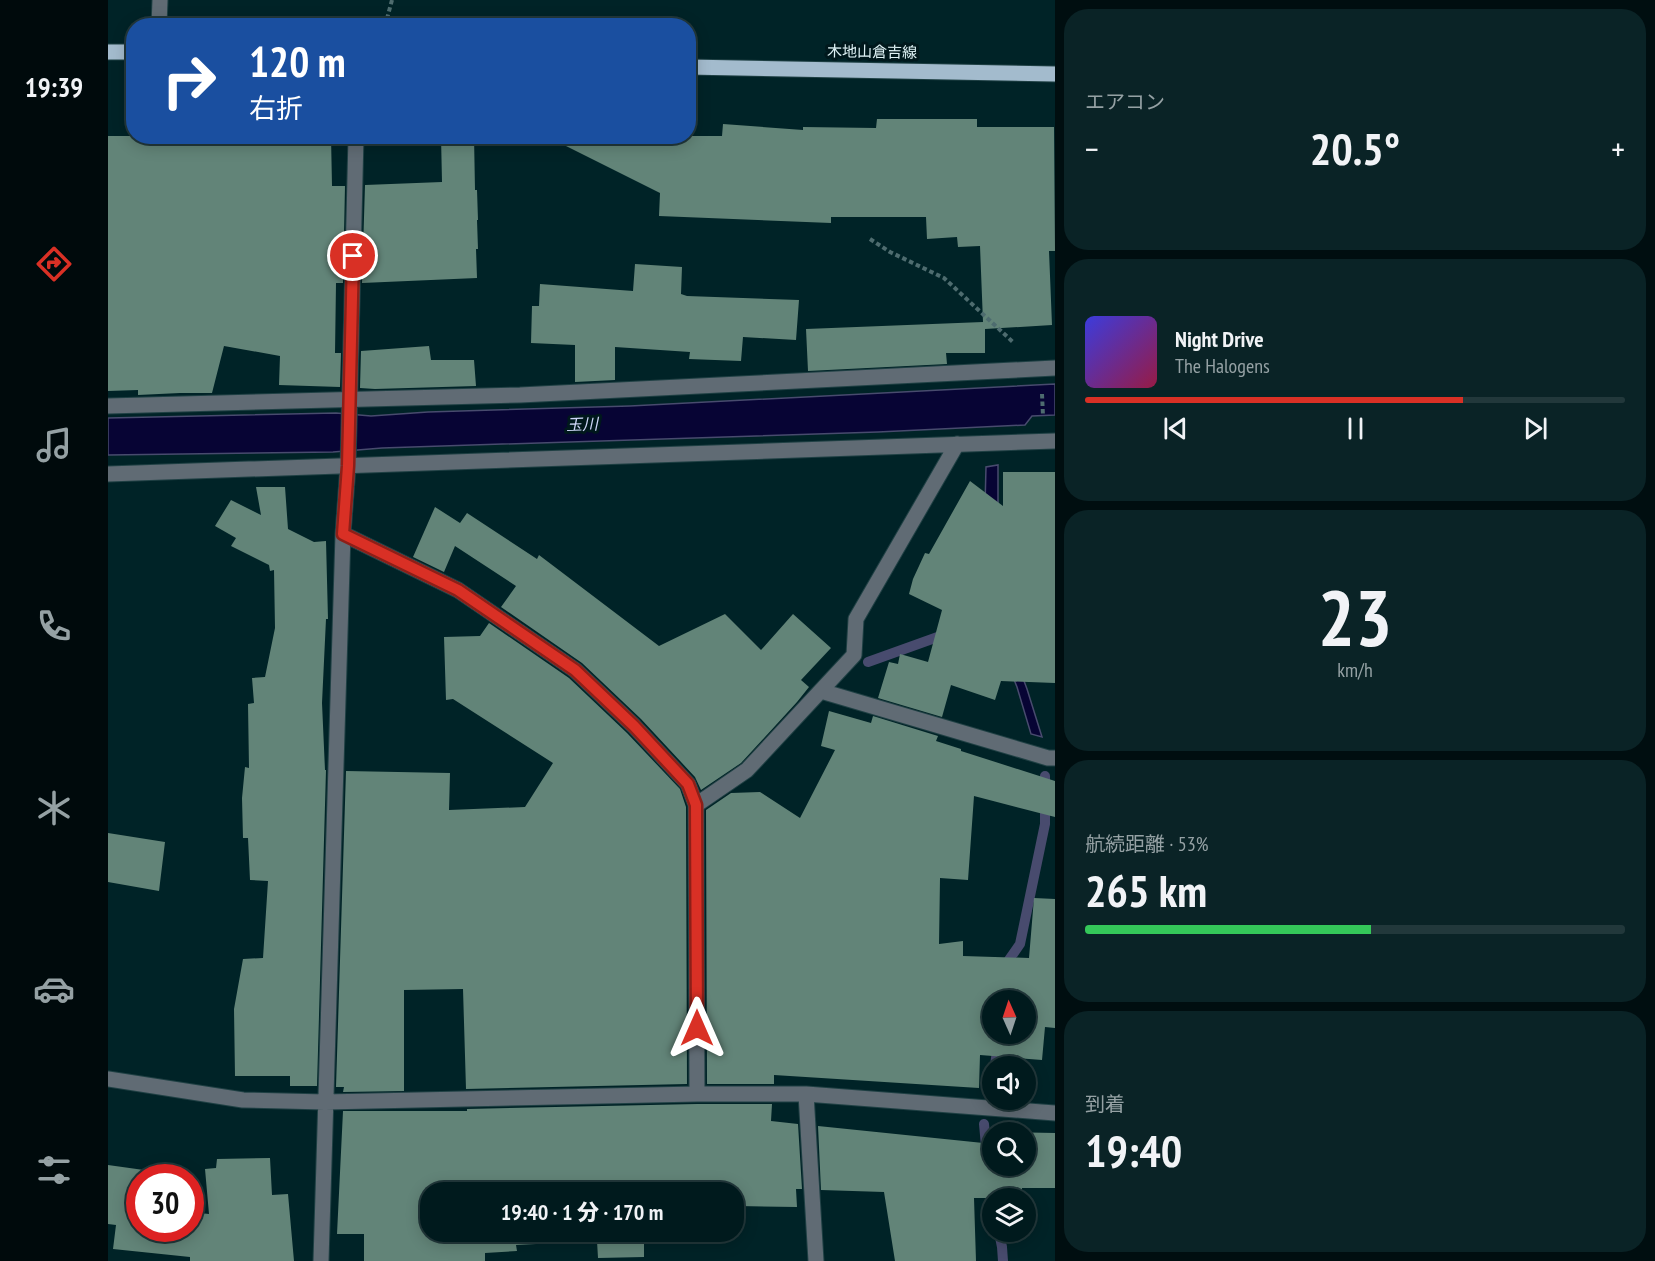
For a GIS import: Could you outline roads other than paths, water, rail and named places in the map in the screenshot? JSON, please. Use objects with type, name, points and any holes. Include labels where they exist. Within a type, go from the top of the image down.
[{"type":"main road","points":[[108,52],[126,52]]},
{"type":"main road","name":"木地山倉吉線","points":[[696,67],[1055,74]]},
{"type":"street","points":[[159,18],[160,0]]},
{"type":"street","points":[[321,1261],[343,534],[348,466],[356,144]]},
{"type":"street","points":[[108,406],[520,395],[1045,370]]},
{"type":"street","points":[[108,474],[1055,441]]},
{"type":"street","points":[[696,805],[747,770],[854,655],[856,619],[957,444]]},
{"type":"street","points":[[343,534],[458,590],[575,670],[634,726],[688,784],[696,805],[697,1094]]},
{"type":"street","points":[[821,691],[1048,758],[1055,758]]},
{"type":"street","points":[[108,1079],[243,1100],[325,1102],[697,1094],[806,1094],[1055,1113]]},
{"type":"street","points":[[806,1094],[816,1261]]},
{"type":"water","name":"玉川","points":[[1055,384],[1055,415],[1032,416],[1025,425],[382,448],[333,452],[108,455],[108,418],[336,413],[371,416],[630,406]]},
{"type":"water","points":[[998,465],[998,611],[1042,737],[1031,734],[1017,687],[998,640],[983,584],[986,467]]},
{"type":"waterway","points":[[868,662],[946,634]]},
{"type":"waterway","points":[[1005,970],[1006,964],[1020,944],[1045,824],[1045,776]]},
{"type":"waterway","points":[[996,1056],[998,1044]]},
{"type":"waterway","points":[[990,1184],[991,1188]]},
{"type":"waterway","points":[[1001,1242],[1003,1261]]}]
